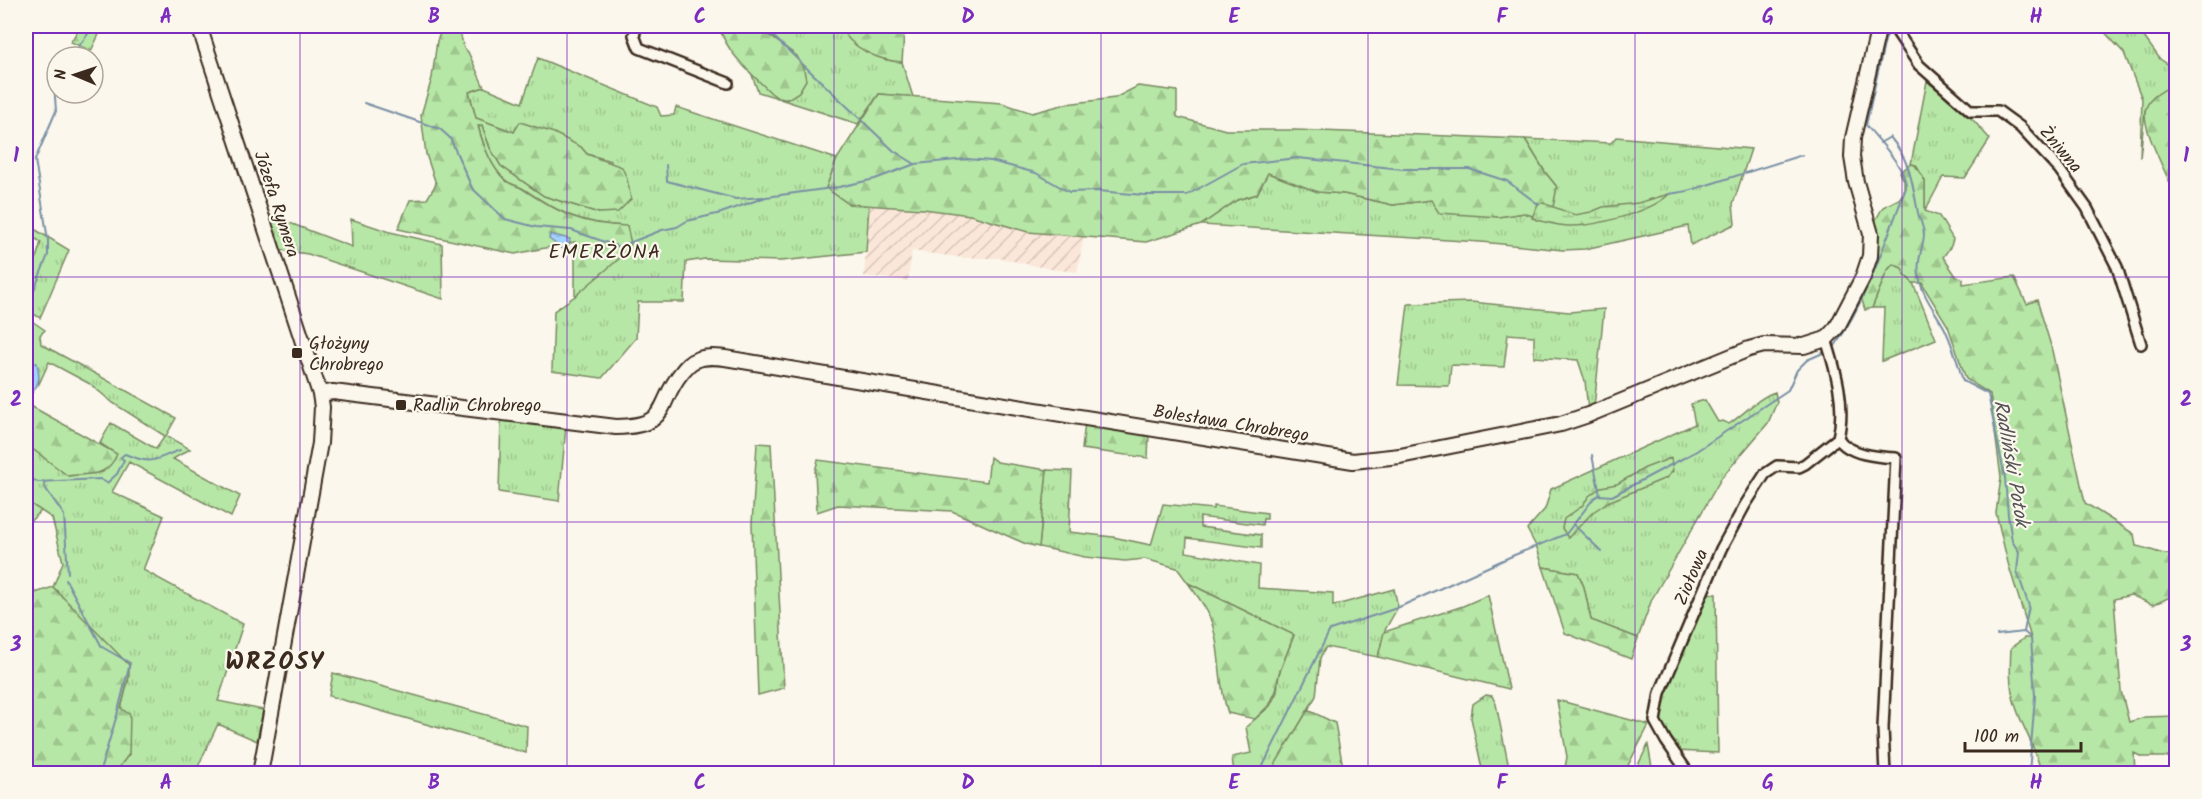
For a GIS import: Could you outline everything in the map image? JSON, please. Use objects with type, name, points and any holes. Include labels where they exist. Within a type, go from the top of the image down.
[{"type":"street","name":"Józefa Rymera","points":[[199,26],[321,400]]},
{"type":"street","points":[[637,26],[634,35],[639,48],[728,83]]},
{"type":"street","points":[[1879,26],[1853,138],[1852,158],[1856,182],[1871,234],[1870,256],[1850,305],[1837,327],[1826,339],[1842,404],[1842,422],[1838,438],[1860,452],[1877,457],[1896,458],[1883,728],[1885,774]]},
{"type":"street","name":"Żniwna","points":[[1895,28],[1919,64],[1971,111],[1998,111],[2020,127],[2059,169],[2087,208],[2117,267],[2141,344]]},
{"type":"street","name":"Bolesława Chrobrego","points":[[321,400],[333,392],[616,427],[634,427],[658,414],[677,378],[688,364],[706,357],[724,358],[1353,461],[1372,460],[1561,424],[1749,349],[1764,345],[1804,345],[1826,339]]},
{"type":"street","points":[[260,774],[320,443],[321,400]]},
{"type":"street","name":"Ziołowa","points":[[1689,774],[1665,741],[1655,721],[1660,693],[1721,549],[1765,474],[1776,466],[1799,467],[1806,464],[1838,438]]},
{"type":"shaded area","points":[[869,205],[970,215],[1028,232],[1084,237],[1077,272],[1050,269],[999,258],[964,258],[912,251],[908,281],[864,276]]},
{"type":"green space","points":[[80,26],[103,26],[94,45],[78,45],[71,42]]},
{"type":"green space","points":[[443,26],[459,29],[464,48],[484,87],[469,92],[476,118],[514,132],[520,122],[554,133],[581,147],[587,154],[622,167],[631,199],[618,212],[599,213],[544,196],[501,166],[490,148],[482,125],[478,126],[491,161],[506,181],[572,217],[597,223],[627,226],[631,244],[620,258],[575,296],[575,242],[515,254],[398,229],[410,200],[427,199],[436,184],[426,154],[421,115],[432,78],[437,41]]},
{"type":"green space","points":[[719,26],[745,31],[763,31],[797,56],[806,80],[799,92],[788,99],[778,98],[771,93],[748,71],[727,45]]},
{"type":"green space","points":[[724,26],[840,26],[851,41],[866,52],[884,59],[902,62],[913,97],[879,94],[858,124],[780,99],[788,99],[779,44],[763,31],[745,31]]},
{"type":"green space","points":[[840,26],[899,26],[904,33],[902,62],[884,59],[866,52],[851,41]]},
{"type":"green space","points":[[2099,26],[2136,26],[2160,59],[2176,70],[2176,87],[2173,84],[2145,110],[2140,158],[2142,99],[2124,53]]},
{"type":"green space","points":[[538,58],[657,107],[661,116],[674,115],[676,107],[837,159],[826,188],[849,204],[869,205],[866,252],[781,261],[705,259],[686,262],[684,302],[638,302],[636,338],[602,378],[552,371],[554,311],[575,296],[627,226],[597,223],[561,211],[506,181],[491,161],[478,126],[482,125],[490,148],[501,166],[544,196],[599,213],[611,161],[587,154],[581,147],[514,132],[476,118],[469,92],[484,87],[522,103]]},
{"type":"green space","points":[[751,72],[778,98],[758,92]]},
{"type":"green space","points":[[1927,81],[1974,121],[1990,139],[1965,178],[1943,177],[1925,211],[1925,181],[1916,165],[1911,164]]},
{"type":"green space","points":[[2174,84],[2176,87],[2176,196],[2156,152],[2145,116],[2146,108],[2151,100]]},
{"type":"green space","points":[[1138,86],[1177,91],[1177,117],[1226,130],[1295,130],[1525,139],[1557,187],[1550,222],[1524,213],[1498,217],[1439,213],[1431,200],[1393,205],[1344,194],[1318,192],[1268,173],[1257,194],[1237,200],[1201,225],[1146,242],[1028,232],[970,215],[849,204],[826,188],[837,159],[879,94],[1002,103],[1032,113],[1066,104],[1115,98]]},
{"type":"green space","points":[[1616,137],[1751,149],[1733,204],[1735,224],[1691,245],[1688,226],[1585,249],[1563,250],[1481,242],[1201,225],[1237,200],[1257,194],[1268,173],[1318,192],[1344,194],[1393,205],[1431,200],[1498,217],[1524,213],[1549,222],[1557,187],[1525,139],[1611,143]]},
{"type":"green space","points":[[1911,164],[1915,165],[1925,181],[1925,211],[1939,216],[1953,239],[1943,257],[1956,276],[1963,279],[1963,284],[2014,277],[2027,304],[2037,300],[2051,346],[2085,503],[2134,534],[2136,546],[2171,555],[2176,554],[2176,599],[2170,597],[2153,605],[2131,595],[2114,599],[2121,691],[2129,722],[2145,717],[2176,716],[2176,757],[2142,757],[2134,753],[2135,773],[2041,773],[2018,713],[2012,690],[2011,648],[2024,638],[2031,638],[2008,563],[1996,513],[2001,478],[1990,394],[1966,379],[1948,326],[1922,284],[1924,283],[1913,283],[1902,268],[1893,264],[1887,271],[1872,308],[1865,310],[1860,294],[1873,225],[1883,207],[1899,199],[1904,192],[1904,181],[1900,172]]},
{"type":"green space","points":[[1669,194],[1650,207],[1592,224],[1568,226],[1532,218],[1538,204],[1543,203],[1575,215],[1603,207],[1638,203]]},
{"type":"green space","points":[[269,215],[352,247],[351,219],[390,232],[442,244],[443,299],[308,254],[280,250]]},
{"type":"green space","points":[[26,224],[69,250],[40,318],[26,309],[26,292],[41,242],[26,233]]},
{"type":"green space","points":[[1893,264],[1902,268],[1913,283],[1936,339],[1882,361],[1884,308],[1872,308],[1887,271]]},
{"type":"green space","points":[[1471,302],[1569,312],[1604,309],[1594,407],[1588,410],[1585,381],[1578,360],[1534,357],[1534,336],[1508,334],[1504,367],[1451,365],[1449,386],[1398,385],[1408,304]]},
{"type":"green space","points":[[26,317],[45,330],[40,335],[41,344],[176,418],[166,436],[190,449],[173,459],[240,496],[231,517],[129,462],[112,492],[164,516],[143,570],[243,624],[218,701],[263,710],[257,741],[218,724],[195,773],[117,773],[129,754],[121,709],[129,677],[83,619],[53,587],[63,562],[52,518],[26,501],[26,444],[69,476],[103,472],[116,454],[100,443],[111,423],[156,449],[165,436],[113,403],[90,384],[49,362],[39,384],[37,364],[26,363]]},
{"type":"green space","points":[[1775,392],[1777,402],[1768,423],[1722,477],[1652,599],[1638,638],[1591,620],[1584,587],[1578,573],[1543,567],[1537,548],[1527,529],[1545,509],[1551,489],[1695,424],[1691,404],[1705,400],[1718,422],[1723,421],[1729,424],[1757,402]]},
{"type":"green space","points":[[29,405],[117,454],[113,462],[97,473],[68,476],[26,444],[26,408]]},
{"type":"green space","points":[[501,418],[566,427],[559,501],[499,492]]},
{"type":"green space","points":[[1085,422],[1149,433],[1148,458],[1082,449]]},
{"type":"green space","points":[[757,443],[771,444],[784,688],[758,695],[752,524]]},
{"type":"green space","points":[[990,457],[997,462],[1047,470],[1039,547],[1026,544],[952,511],[838,505],[817,512],[815,471],[818,460],[987,482]]},
{"type":"green space","points":[[1671,458],[1673,471],[1666,478],[1608,502],[1593,512],[1568,538],[1562,528],[1564,519],[1582,506],[1589,496],[1601,487],[1617,484],[1645,468]]},
{"type":"green space","points":[[1047,470],[1072,471],[1069,532],[1113,537],[1151,545],[1163,504],[1213,509],[1214,506],[1267,513],[1267,519],[1263,519],[1262,525],[1200,517],[1200,527],[1261,535],[1261,548],[1187,538],[1186,552],[1259,565],[1258,588],[1333,593],[1333,606],[1394,589],[1398,607],[1385,630],[1378,657],[1326,647],[1320,658],[1316,696],[1271,773],[1234,773],[1232,757],[1251,753],[1246,727],[1270,706],[1277,692],[1279,674],[1294,635],[1188,583],[1177,568],[1145,559],[1125,561],[1085,557],[1039,547]]},
{"type":"green space","points":[[26,501],[41,511],[26,525]]},
{"type":"green space","points":[[1543,567],[1578,573],[1584,587],[1591,620],[1638,638],[1631,659],[1565,633]]},
{"type":"green space","points":[[26,571],[35,593],[53,587],[129,665],[129,676],[121,708],[130,715],[129,754],[117,773],[26,773]]},
{"type":"green space","points":[[1188,583],[1294,635],[1279,673],[1276,691],[1269,705],[1255,719],[1228,713],[1222,690],[1214,630],[1206,609]]},
{"type":"green space","points":[[1705,593],[1716,594],[1718,753],[1676,751],[1658,722],[1664,694]]},
{"type":"green space","points":[[1488,595],[1509,689],[1378,657],[1384,632],[1463,606]]},
{"type":"green space","points":[[333,673],[527,726],[526,753],[329,696]]},
{"type":"green space","points":[[1486,695],[1492,696],[1496,704],[1510,773],[1483,773],[1471,718],[1473,704]]},
{"type":"green space","points":[[1557,700],[1649,725],[1624,773],[1564,773],[1567,757]]},
{"type":"green space","points":[[1308,710],[1335,723],[1344,773],[1270,773]]},
{"type":"green space","points":[[1648,745],[1653,773],[1634,773]]},
{"type":"water","points":[[550,234],[570,239],[567,252],[549,239]]},
{"type":"water","points":[[26,363],[37,363],[38,368],[38,383],[32,393],[26,392]]},
{"type":"waterway","points":[[750,26],[774,37],[894,151],[915,164]]},
{"type":"waterway","points":[[1835,346],[1866,289],[1906,188],[1897,164],[1866,125],[1885,40],[1891,27]]},
{"type":"waterway","points":[[80,45],[90,31]]},
{"type":"waterway","points":[[364,103],[440,129],[450,138],[472,188],[505,219],[536,227],[571,230],[619,247],[662,230],[677,227],[687,221],[721,213],[766,197],[839,187],[875,179],[915,164],[967,159],[991,161],[1036,173],[1069,192],[1098,191],[1144,195],[1187,195],[1243,164],[1298,158],[1402,169],[1469,169],[1507,181],[1538,204]]},
{"type":"waterway","points":[[26,310],[48,255],[48,240],[35,160],[56,111],[56,105]]},
{"type":"waterway","name":"Radliński Potok","points":[[1880,143],[1890,137],[1910,173],[1924,232],[1918,266],[1923,290],[1948,335],[1963,381],[1988,394],[2005,478],[2012,541],[2019,552],[2017,571],[2029,606],[2024,632],[2031,638],[2035,696],[2029,774]]},
{"type":"waterway","points":[[1669,194],[1688,191],[1802,155]]},
{"type":"waterway","points":[[666,165],[667,181],[736,199],[763,197]]},
{"type":"waterway","points":[[1259,774],[1330,630],[1397,608],[1566,534],[1594,498],[1599,495],[1612,496],[1695,452],[1788,390],[1797,370],[1807,360],[1823,353]]},
{"type":"waterway","points":[[26,477],[38,482],[100,479],[107,483],[117,474],[124,460],[121,458],[125,454],[142,460],[154,460],[180,450]]},
{"type":"waterway","points":[[1592,455],[1600,495]]},
{"type":"waterway","points":[[43,481],[64,515],[68,573]]},
{"type":"waterway","points":[[1573,524],[1602,552]]},
{"type":"waterway","points":[[66,580],[102,647],[130,663],[99,774]]},
{"type":"waterway","points":[[1997,635],[2024,632]]},
{"type":"place","name":"Głożyny Chrobrego","points":[[297,353]]},
{"type":"place","name":"Radlin Chrobrego","points":[[401,405]]},
{"type":"district","name":"EMERŻONA","points":[[605,251]]},
{"type":"district","name":"WRZOSY","points":[[275,661]]}]
